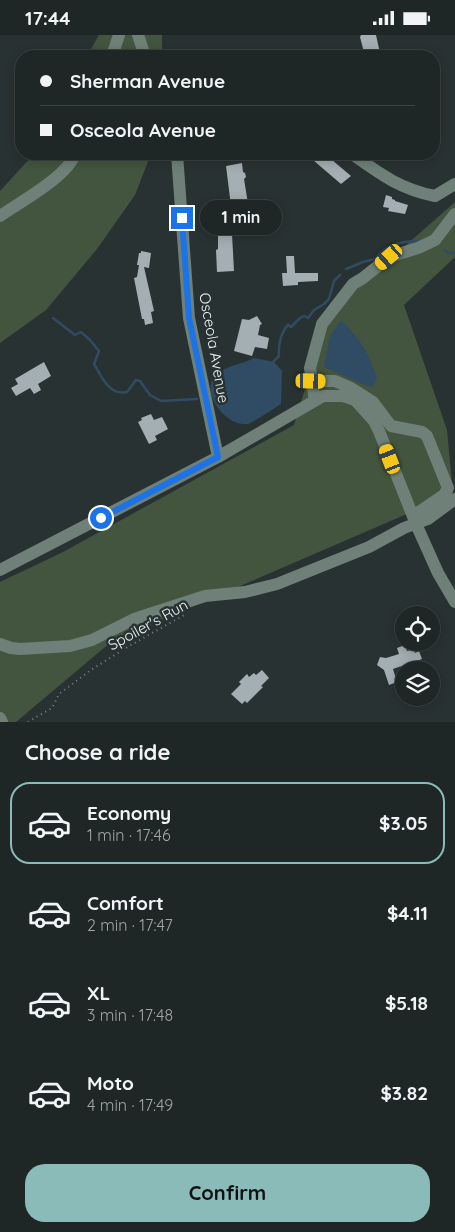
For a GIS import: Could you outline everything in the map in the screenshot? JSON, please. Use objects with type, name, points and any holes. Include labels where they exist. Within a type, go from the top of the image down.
[{"type":"street","points":[[114,50],[119,35]]},
{"type":"street","points":[[138,35],[144,50]]},
{"type":"street","points":[[0,216],[55,178],[71,160]]},
{"type":"street","name":"Osceola Avenue","points":[[177,160],[189,318],[218,457]]},
{"type":"street","points":[[360,160],[381,175],[414,191],[435,195],[455,184]]},
{"type":"street","points":[[315,401],[310,368],[322,324],[353,283],[363,278],[389,257],[404,251],[418,249],[435,239],[455,214]]},
{"type":"street","points":[[0,644],[20,649],[70,646],[92,640],[134,619],[205,596],[245,592],[277,584],[377,543],[404,528],[444,495],[448,488],[427,436],[422,432],[391,426],[373,402],[352,388],[335,381],[311,381]]},
{"type":"street","points":[[0,571],[218,457],[323,396],[342,396],[355,400],[366,411],[379,431],[438,573],[455,602]]},
{"type":"street","points":[[415,520],[428,519],[455,499]]},
{"type":"path","name":"Spoiler's Run","points":[[28,722],[52,708],[59,694],[91,670],[130,645],[189,612]]},
{"type":"green space","points":[[99,35],[162,35],[162,50],[90,50]]},
{"type":"green space","points":[[28,160],[149,160],[135,195],[97,249],[46,310],[0,343],[0,191]]},
{"type":"green space","points":[[455,202],[455,257],[404,305],[447,430],[453,494],[111,642],[16,722],[0,722],[0,582],[63,552],[294,425],[328,314]]},
{"type":"water","points":[[341,320],[359,340],[367,353],[377,378],[373,387],[324,367],[330,336]]},
{"type":"water","points":[[254,358],[274,362],[282,371],[281,404],[250,423],[239,423],[231,420],[218,407],[213,399],[211,383],[219,372]]},
{"type":"building","points":[[361,35],[376,35],[379,50],[363,50]]},
{"type":"building","points":[[313,160],[332,160],[351,176],[341,184]]},
{"type":"building","points":[[242,163],[243,172],[246,177],[244,179],[248,204],[231,206],[226,166]]},
{"type":"building","points":[[386,195],[392,197],[395,201],[408,205],[405,214],[388,211],[389,208],[383,207]]},
{"type":"building","points":[[232,234],[234,271],[217,272],[216,250],[218,249],[218,235]]},
{"type":"building","points":[[141,251],[151,253],[149,268],[144,267],[154,311],[151,312],[153,323],[145,325],[144,319],[142,319],[134,278],[137,277],[139,265],[137,265]]},
{"type":"building","points":[[286,256],[294,256],[295,273],[318,273],[318,281],[298,282],[298,285],[283,286],[282,273],[287,273]]},
{"type":"building","points":[[257,316],[262,324],[260,325],[258,335],[269,338],[267,349],[255,347],[252,356],[234,351],[242,319],[249,320]]},
{"type":"building","points":[[44,362],[51,376],[38,384],[41,390],[34,394],[30,388],[16,396],[11,388],[18,384],[15,379]]},
{"type":"building","points":[[151,414],[154,420],[162,417],[168,429],[155,436],[157,440],[149,444],[138,422],[142,420],[141,418]]},
{"type":"building","points":[[398,651],[414,651],[415,653],[419,651],[422,659],[416,661],[395,661],[395,668],[393,669],[395,683],[389,685],[384,670],[377,665],[380,657],[386,658],[399,654]]},
{"type":"building","points":[[262,670],[269,678],[247,703],[245,701],[242,704],[231,694],[241,684],[239,682],[247,674],[249,677],[254,673],[256,675]]},
{"type":"waterway","points":[[346,269],[375,259],[394,244],[413,241],[421,243]]},
{"type":"waterway","points":[[445,250],[448,253],[455,253]]},
{"type":"waterway","points":[[272,363],[279,356],[281,339],[288,325],[291,327],[304,316],[308,318],[314,310],[324,304],[329,299],[334,281],[340,275]]},
{"type":"waterway","points":[[53,318],[75,335],[81,332],[90,340],[99,351],[94,364],[103,380],[115,391],[127,392],[136,380],[140,381],[150,395],[161,401],[197,399]]},
{"type":"route","points":[[101,518],[218,457],[189,318],[182,218]]}]
